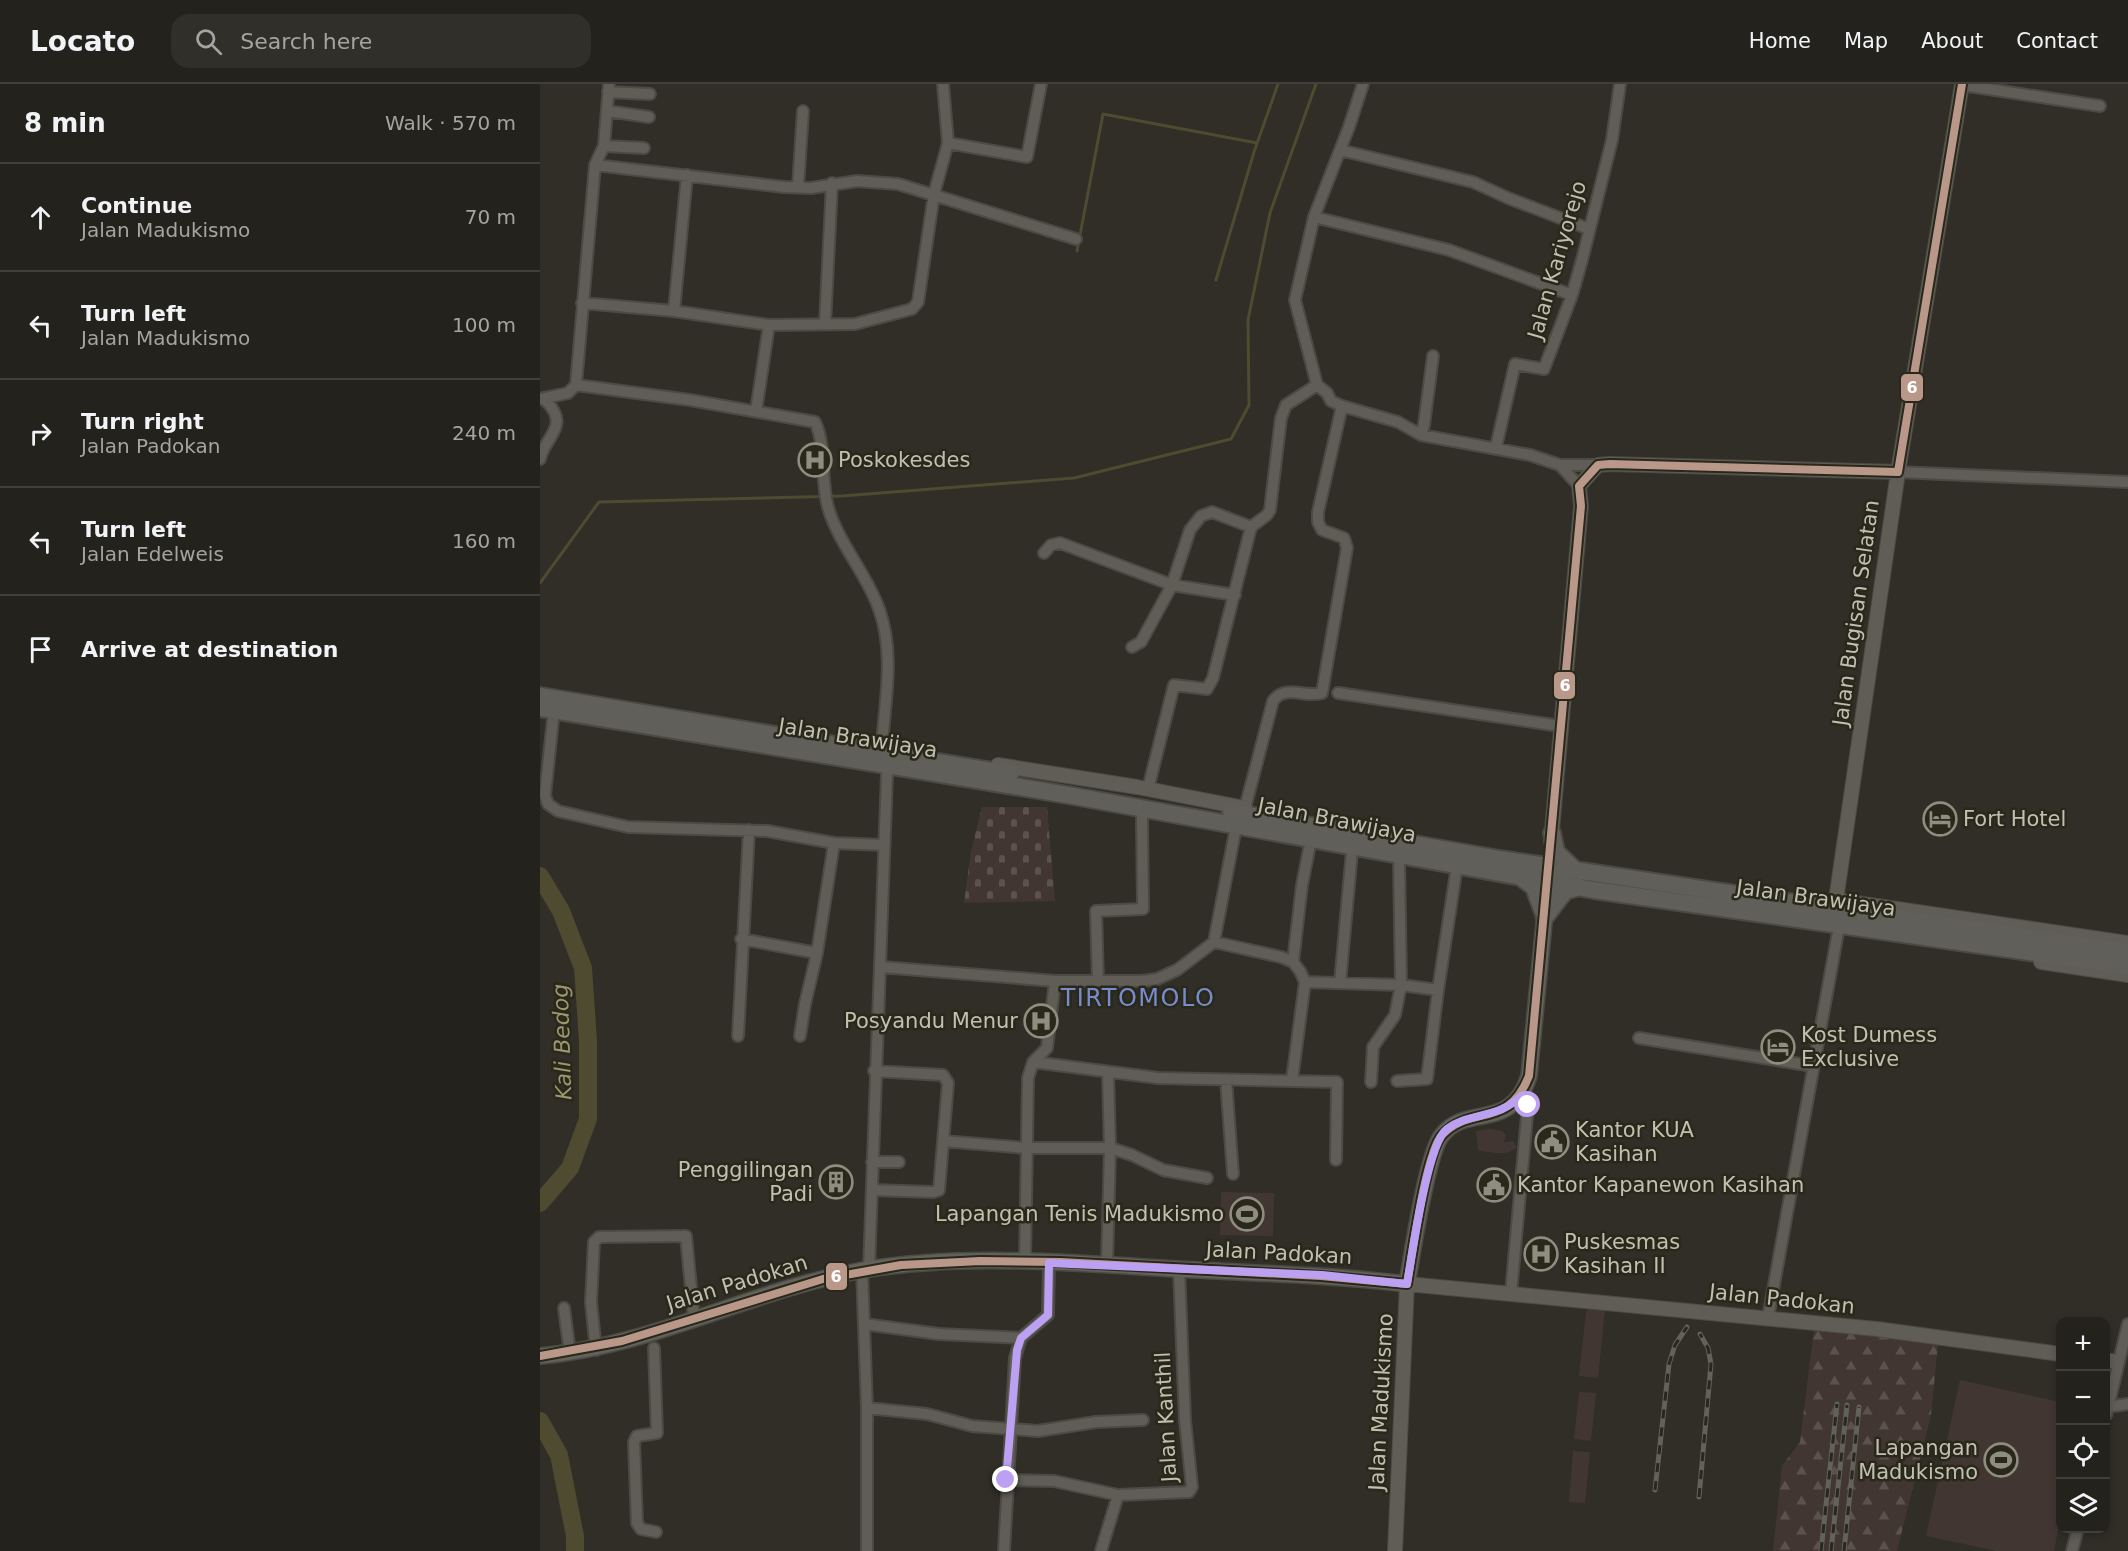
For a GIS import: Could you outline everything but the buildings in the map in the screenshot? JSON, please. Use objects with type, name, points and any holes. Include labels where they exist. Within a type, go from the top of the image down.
[{"type":"highway","name":"Jalan Brawijaya","points":[[540,696],[1282,821],[1549,874],[1580,887],[1795,916],[2128,966]]},
{"type":"highway","points":[[547,713],[857,764],[887,774],[1142,817],[1352,852],[1399,859],[1421,859]]},
{"type":"highway","name":"Jalan Brawijaya","points":[[857,764],[1068,795],[1457,866],[1521,870]]},
{"type":"highway","points":[[1545,917],[1534,887],[1521,870],[1546,848],[1552,833]]},
{"type":"highway","points":[[1552,833],[1556,852],[1575,870]]},
{"type":"highway","name":"Jalan Brawijaya","points":[[1549,874],[1575,870],[2128,952]]},
{"type":"highway","points":[[1545,917],[1565,891],[1580,887]]},
{"type":"highway","points":[[1695,888],[1836,900]]},
{"type":"main road","points":[[1521,1096],[1529,1076],[1549,874]]},
{"type":"main road","name":"Jalan Madukismo","points":[[1407,1284],[1428,1174],[1440,1137],[1456,1124],[1507,1108],[1521,1096]]},
{"type":"main road","name":"Jalan Padokan","points":[[540,1356],[596,1350],[653,1339],[694,1319],[822,1279],[866,1270],[924,1264],[1025,1262],[1107,1265],[1333,1275],[1407,1284]]},
{"type":"street","points":[[582,303],[674,310],[769,325],[855,324],[912,309],[918,302],[922,284],[934,194],[948,143],[943,84]]},
{"type":"street","points":[[948,143],[1026,157],[1041,84]]},
{"type":"street","points":[[1363,84],[1314,217],[1295,300],[1317,385],[1327,393],[1331,401],[1398,422],[1420,435],[1496,447],[1560,465],[1898,472],[2128,482]]},
{"type":"street","name":"Jalan Kariyorejo","points":[[1496,447],[1515,364],[1544,369],[1572,295],[1612,140],[1620,84]]},
{"type":"street","points":[[1962,84],[2100,106]]},
{"type":"street","name":"Jalan Bugisan Selatan","points":[[1836,900],[1898,472],[1962,84]]},
{"type":"street","points":[[542,400],[568,393],[576,385],[595,165],[603,146],[610,111],[611,89],[651,94]]},
{"type":"street","points":[[610,111],[649,117]]},
{"type":"street","points":[[798,187],[803,111]]},
{"type":"street","points":[[603,146],[645,148]]},
{"type":"street","points":[[1340,150],[1473,182],[1589,229]]},
{"type":"street","points":[[595,165],[811,188],[857,181],[887,183],[934,194],[983,212],[1076,239]]},
{"type":"street","points":[[674,310],[687,175]]},
{"type":"street","points":[[825,324],[832,183]]},
{"type":"street","points":[[1314,217],[1449,250],[1572,295]]},
{"type":"street","points":[[756,411],[769,325]]},
{"type":"street","points":[[1420,435],[1424,425],[1433,356]]},
{"type":"street","points":[[576,385],[687,399],[815,422],[820,433],[822,477],[828,508],[879,609],[889,652],[882,745]]},
{"type":"street","points":[[1148,789],[1174,685],[1207,689],[1215,672],[1251,527],[1270,510],[1281,418],[1286,405],[1317,385]]},
{"type":"street","points":[[540,459],[555,434],[556,426],[552,409],[542,400]]},
{"type":"street","points":[[1245,808],[1273,701],[1278,694],[1286,691],[1322,693],[1347,548],[1344,538],[1322,530],[1317,522],[1342,406]]},
{"type":"street","points":[[1549,874],[1560,726],[1581,506],[1579,486],[1560,465]]},
{"type":"street","points":[[1579,486],[1598,465]]},
{"type":"street","points":[[1132,647],[1141,642],[1172,585],[1190,530],[1201,516],[1212,512],[1251,527]]},
{"type":"street","points":[[1044,553],[1051,545],[1060,543],[1172,585],[1235,595]]},
{"type":"street","points":[[540,688],[1148,789],[1245,808],[1282,821]]},
{"type":"street","points":[[1338,693],[1560,726]]},
{"type":"street","points":[[547,713],[545,795],[548,804],[558,811],[628,827],[749,830],[834,843],[884,845]]},
{"type":"street","points":[[867,1551],[867,1407],[864,1324],[872,1190],[874,1071],[881,967],[887,774]]},
{"type":"street","points":[[1098,981],[1096,911],[1143,909],[1142,817]]},
{"type":"street","points":[[738,1036],[741,939],[749,830]]},
{"type":"street","points":[[881,967],[1055,981],[1157,979],[1177,970],[1214,942],[1235,832]]},
{"type":"street","points":[[800,1036],[805,1004],[818,953],[834,843]]},
{"type":"street","points":[[1293,962],[1302,885],[1310,844]]},
{"type":"street","points":[[1340,983],[1352,852]]},
{"type":"street","points":[[1371,1082],[1373,1047],[1395,1016],[1401,985],[1399,859]]},
{"type":"street","points":[[1397,1081],[1427,1079],[1437,990],[1457,866]]},
{"type":"street","points":[[1836,900],[2128,943]]},
{"type":"street","points":[[1795,916],[1838,932],[2128,975]]},
{"type":"street","points":[[1768,1318],[1838,932]]},
{"type":"street","points":[[741,939],[818,953]]},
{"type":"street","points":[[1214,942],[1281,957],[1293,962],[1305,982],[1292,1080]]},
{"type":"street","points":[[1025,1262],[1028,1078],[1033,1062],[1047,1048],[1055,981]]},
{"type":"street","points":[[1305,982],[1401,985],[1437,990]]},
{"type":"street","points":[[1639,1038],[1813,1066]]},
{"type":"street","points":[[1033,1062],[1108,1073],[1226,1080],[1337,1082],[1336,1160]]},
{"type":"street","points":[[872,1190],[937,1192],[944,1141],[947,1078],[944,1075],[874,1071]]},
{"type":"street","points":[[1107,1265],[1110,1148],[1108,1073]]},
{"type":"street","points":[[1226,1080],[1233,1174]]},
{"type":"street","points":[[1511,1293],[1528,1105],[1521,1096]]},
{"type":"street","points":[[944,1141],[1026,1148],[1110,1148],[1132,1155],[1163,1170],[1207,1178]]},
{"type":"street","points":[[873,1162],[899,1162]]},
{"type":"street","points":[[596,1350],[591,1302],[593,1249],[594,1242],[599,1238],[686,1236],[694,1319]]},
{"type":"street","points":[[1004,1551],[1006,1480],[1015,1358],[1021,1338],[1048,1315],[1049,1263]]},
{"type":"street","name":"Jalan Kanthil","points":[[1006,1480],[1054,1481],[1119,1495],[1186,1494],[1192,1487],[1185,1419],[1179,1269]]},
{"type":"street","name":"Jalan Padokan","points":[[1407,1284],[1768,1318],[2056,1353]]},
{"type":"street","name":"Jalan Madukismo","points":[[1395,1551],[1407,1284]]},
{"type":"street","points":[[564,1308],[570,1353]]},
{"type":"street","points":[[864,1324],[939,1334],[1021,1338]]},
{"type":"street","points":[[2111,1361],[2128,1324]]},
{"type":"street","points":[[653,1339],[657,1433],[637,1436],[634,1442],[637,1523],[641,1529],[656,1532]]},
{"type":"street","points":[[2110,1410],[2128,1404]]},
{"type":"street","points":[[867,1407],[927,1414],[972,1426],[1038,1431],[1096,1422],[1143,1420]]},
{"type":"street","points":[[1101,1551],[1119,1495]]},
{"type":"street","points":[[2072,1551],[2077,1533]]},
{"type":"green space","points":[[982,807],[1047,807],[1055,901],[964,903],[971,851]]},
{"type":"green space","points":[[1490,1129],[1502,1131],[1506,1135],[1504,1142],[1513,1141],[1517,1147],[1504,1153],[1478,1150],[1476,1131]]},
{"type":"green space","name":"Lapangan Tenis Madukismo","points":[[1221,1192],[1274,1193],[1273,1236],[1220,1235]]},
{"type":"green space","points":[[1588,1309],[1605,1310],[1598,1378],[1579,1376]]},
{"type":"green space","points":[[1814,1329],[1938,1344],[1931,1415],[1897,1551],[1773,1551],[1782,1466],[1800,1442]]},
{"type":"green space","name":"Lapangan Madukismo","points":[[1960,1380],[2056,1401],[2057,1533],[2054,1551],[1997,1551],[1926,1536]]},
{"type":"green space","points":[[1579,1392],[1596,1393],[1591,1441],[1574,1439]]},
{"type":"green space","points":[[1573,1451],[1590,1452],[1585,1503],[1569,1502]]},
{"type":"waterway","points":[[1216,280],[1254,152],[1278,84]]},
{"type":"waterway","points":[[540,583],[599,502],[842,496],[1074,478],[1231,439],[1249,405],[1248,320],[1270,213],[1316,84]]},
{"type":"waterway","points":[[1077,251],[1103,114],[1257,143]]},
{"type":"waterway","name":"Kali Bedog","points":[[540,876],[561,911],[583,968],[588,1041],[588,1119],[570,1168],[540,1203]]},
{"type":"waterway","name":"Kali Bedog","points":[[540,1421],[559,1455],[575,1536],[575,1551]]},
{"type":"railway","points":[[1655,1490],[1669,1364],[1675,1345],[1687,1327]]},
{"type":"railway","points":[[1699,1497],[1711,1364],[1708,1348],[1700,1334]]},
{"type":"railway","points":[[1821,1551],[1837,1404]]},
{"type":"railway","points":[[1831,1551],[1847,1405]]},
{"type":"railway","points":[[1844,1551],[1859,1407]]},
{"type":"transit line","name":"6","points":[[540,1356],[622,1341],[823,1279],[901,1265],[980,1261],[1060,1262],[1321,1276],[1407,1284],[1425,1182],[1436,1145],[1442,1135],[1454,1126],[1500,1110],[1510,1104],[1520,1093],[1529,1076],[1581,506],[1579,486],[1598,465],[1610,464],[1898,472],[1962,84]]},
{"type":"place","name":"Poskokesdes","points":[[815,460]]},
{"type":"place","name":"Fort Hotel","points":[[1940,819]]},
{"type":"place","name":"Posyandu Menur","points":[[1041,1021]]},
{"type":"place","name":"Kost Dumess Exclusive","points":[[1778,1047]]},
{"type":"place","name":"Kantor KUA Kasihan","points":[[1552,1142]]},
{"type":"place","name":"Penggilingan Padi","points":[[836,1182]]},
{"type":"place","name":"Kantor Kapanewon Kasihan","points":[[1494,1185]]},
{"type":"place","name":"Lapangan Tenis Madukismo","points":[[1247,1214]]},
{"type":"place","name":"Puskesmas Kasihan II","points":[[1541,1254]]},
{"type":"place","name":"Lapangan Madukismo","points":[[2001,1460]]},
{"type":"district","name":"TIRTOMOLO","points":[[1138,998]]},
{"type":"route","points":[[1006,1480],[1015,1358],[1021,1338],[1048,1315],[1051,1276],[1049,1263],[1343,1276],[1407,1284],[1430,1166],[1440,1137],[1456,1124],[1507,1108],[1521,1096],[1527,1100],[1528,1105]]}]
